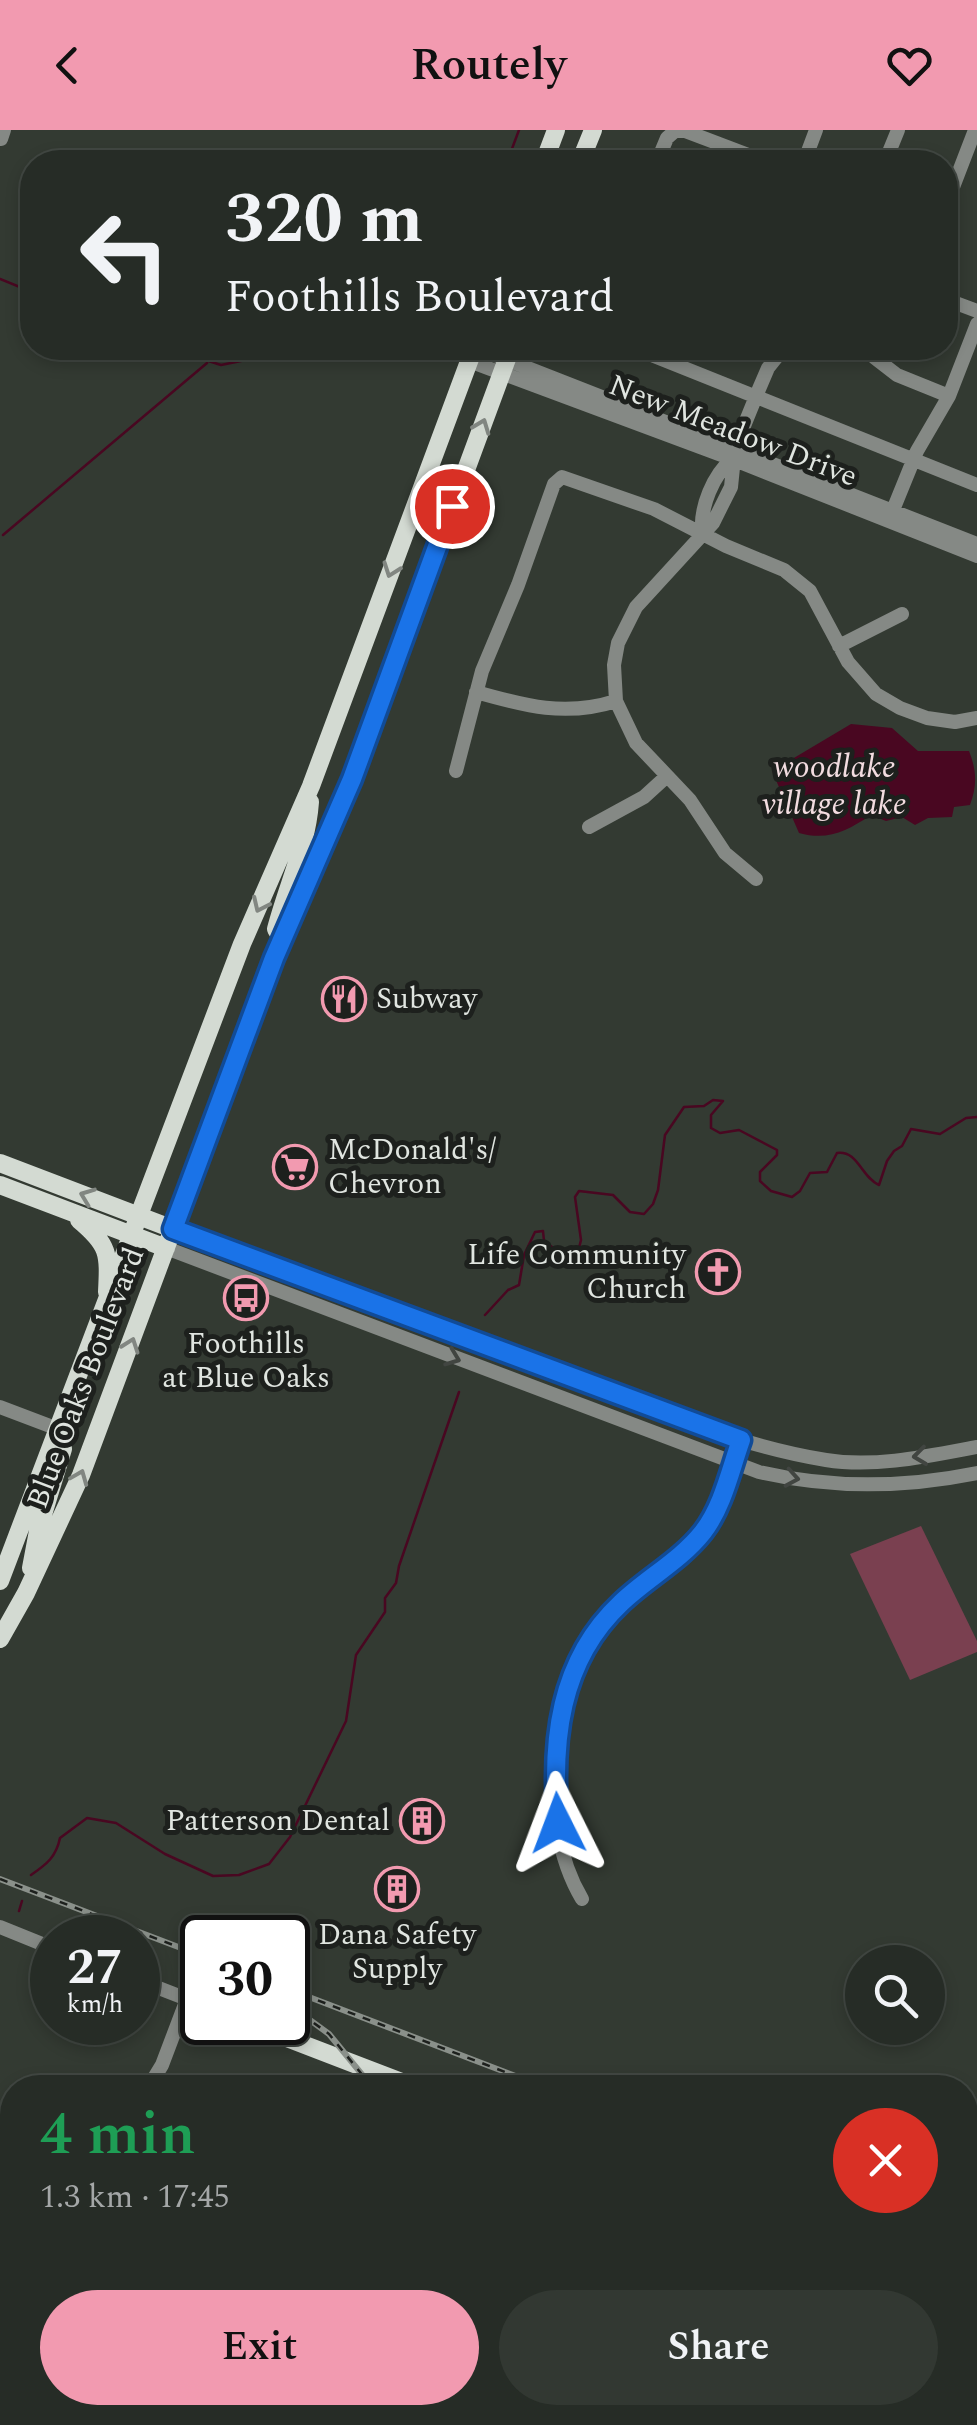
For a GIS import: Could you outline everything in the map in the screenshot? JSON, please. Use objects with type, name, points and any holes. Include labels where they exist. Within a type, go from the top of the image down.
[{"type":"main road","name":"Blue Oaks Boulevard","points":[[0,1581],[242,944],[311,786],[470,360]]},
{"type":"main road","name":"Blue Oaks Boulevard","points":[[0,1639],[81,1475],[282,940],[352,779],[507,360]]},
{"type":"main road","points":[[282,940],[276,929],[308,832],[311,786]]},
{"type":"main road","points":[[0,1163],[173,1229]]},
{"type":"main road","points":[[0,1184],[166,1248]]},
{"type":"main road","points":[[67,1210],[105,1246],[106,1308]]},
{"type":"main road","points":[[26,1593],[38,1531],[63,1449],[58,1429]]},
{"type":"main road","points":[[305,2045],[382,2075]]},
{"type":"street","points":[[0,138],[4,130]]},
{"type":"street","points":[[662,150],[675,130],[735,150]]},
{"type":"street","points":[[958,174],[975,130]]},
{"type":"street","points":[[891,516],[977,324]]},
{"type":"street","name":"New Meadow Drive","points":[[507,360],[891,516],[977,556]]},
{"type":"street","points":[[664,360],[977,486]]},
{"type":"street","points":[[756,879],[726,853],[702,816],[636,743],[616,701],[614,665],[626,622],[702,532],[701,518],[716,500],[718,471],[734,453],[774,360]]},
{"type":"street","points":[[878,360],[897,375],[948,396]]},
{"type":"street","points":[[456,771],[476,692],[554,484],[562,477],[654,510],[726,546],[773,563],[798,580],[818,602],[857,674],[890,703],[941,721],[977,718]]},
{"type":"street","name":"New Meadow Drive","points":[[891,516],[977,544]]},
{"type":"street","points":[[840,646],[902,614]]},
{"type":"street","points":[[476,692],[541,709],[577,710],[616,701]]},
{"type":"street","points":[[590,827],[644,798],[667,776]]},
{"type":"street","points":[[173,1229],[741,1440],[829,1461],[884,1460],[977,1447]]},
{"type":"street","points":[[166,1248],[733,1464],[787,1478],[854,1485],[913,1484],[977,1472]]},
{"type":"street","points":[[0,1407],[58,1429]]},
{"type":"street","points":[[582,1899],[569,1874],[559,1830],[555,1763],[564,1694],[586,1646],[610,1614],[704,1531],[715,1514],[741,1440]]},
{"type":"street","points":[[0,1927],[30,1939]]},
{"type":"street","points":[[156,2075],[180,2031]]},
{"type":"shaded area","points":[[921,1526],[977,1641],[977,1652],[910,1680],[850,1554]]},
{"type":"water","name":"woodlake village lake","points":[[851,724],[892,728],[918,751],[969,751],[975,778],[970,805],[954,807],[952,817],[928,818],[915,825],[902,817],[886,821],[871,815],[837,833],[799,833],[772,771]]},
{"type":"waterway","points":[[512,150],[519,130]]},
{"type":"waterway","points":[[0,279],[20,287]]},
{"type":"waterway","points":[[205,360],[221,365],[246,360]]},
{"type":"waterway","points":[[3,535],[207,363]]},
{"type":"waterway","points":[[485,1315],[508,1290],[519,1285],[524,1255],[535,1232],[543,1231],[544,1241],[568,1259],[577,1256],[581,1240],[575,1197],[579,1191],[613,1195],[630,1212],[644,1214],[658,1190],[665,1135],[684,1107],[723,1101],[711,1115],[711,1128],[720,1133],[739,1130],[777,1150],[777,1155],[760,1172],[760,1181],[771,1191],[792,1197],[810,1173],[827,1172],[837,1153],[850,1156],[879,1185],[887,1161],[911,1129],[940,1134],[966,1118],[977,1117]]},
{"type":"waterway","points":[[31,1875],[50,1860],[60,1838],[87,1818],[116,1823],[165,1854],[213,1876],[239,1875],[269,1864],[290,1837],[346,1721],[356,1655],[385,1612],[385,1598],[396,1583],[459,1392]]},
{"type":"waterway","points":[[19,1911],[22,1901]]},
{"type":"railway","points":[[0,1879],[180,1948]]},
{"type":"railway","points":[[310,1997],[513,2075]]},
{"type":"railway","points":[[310,2020],[329,2034],[362,2075]]},
{"type":"place","name":"Subway","points":[[344,999]]},
{"type":"place","name":"McDonald's/ Chevron","points":[[295,1167]]},
{"type":"place","name":"Life Community Church","points":[[718,1272]]},
{"type":"place","name":"Foothills at Blue Oaks","points":[[246,1298]]},
{"type":"place","name":"Patterson Dental","points":[[422,1821]]},
{"type":"place","name":"Dana Safety Supply","points":[[397,1889]]},
{"type":"route","points":[[452,506],[352,779],[274,958],[173,1229],[741,1440],[715,1514],[704,1531],[610,1614],[574,1670],[558,1722],[558,1823]]}]
